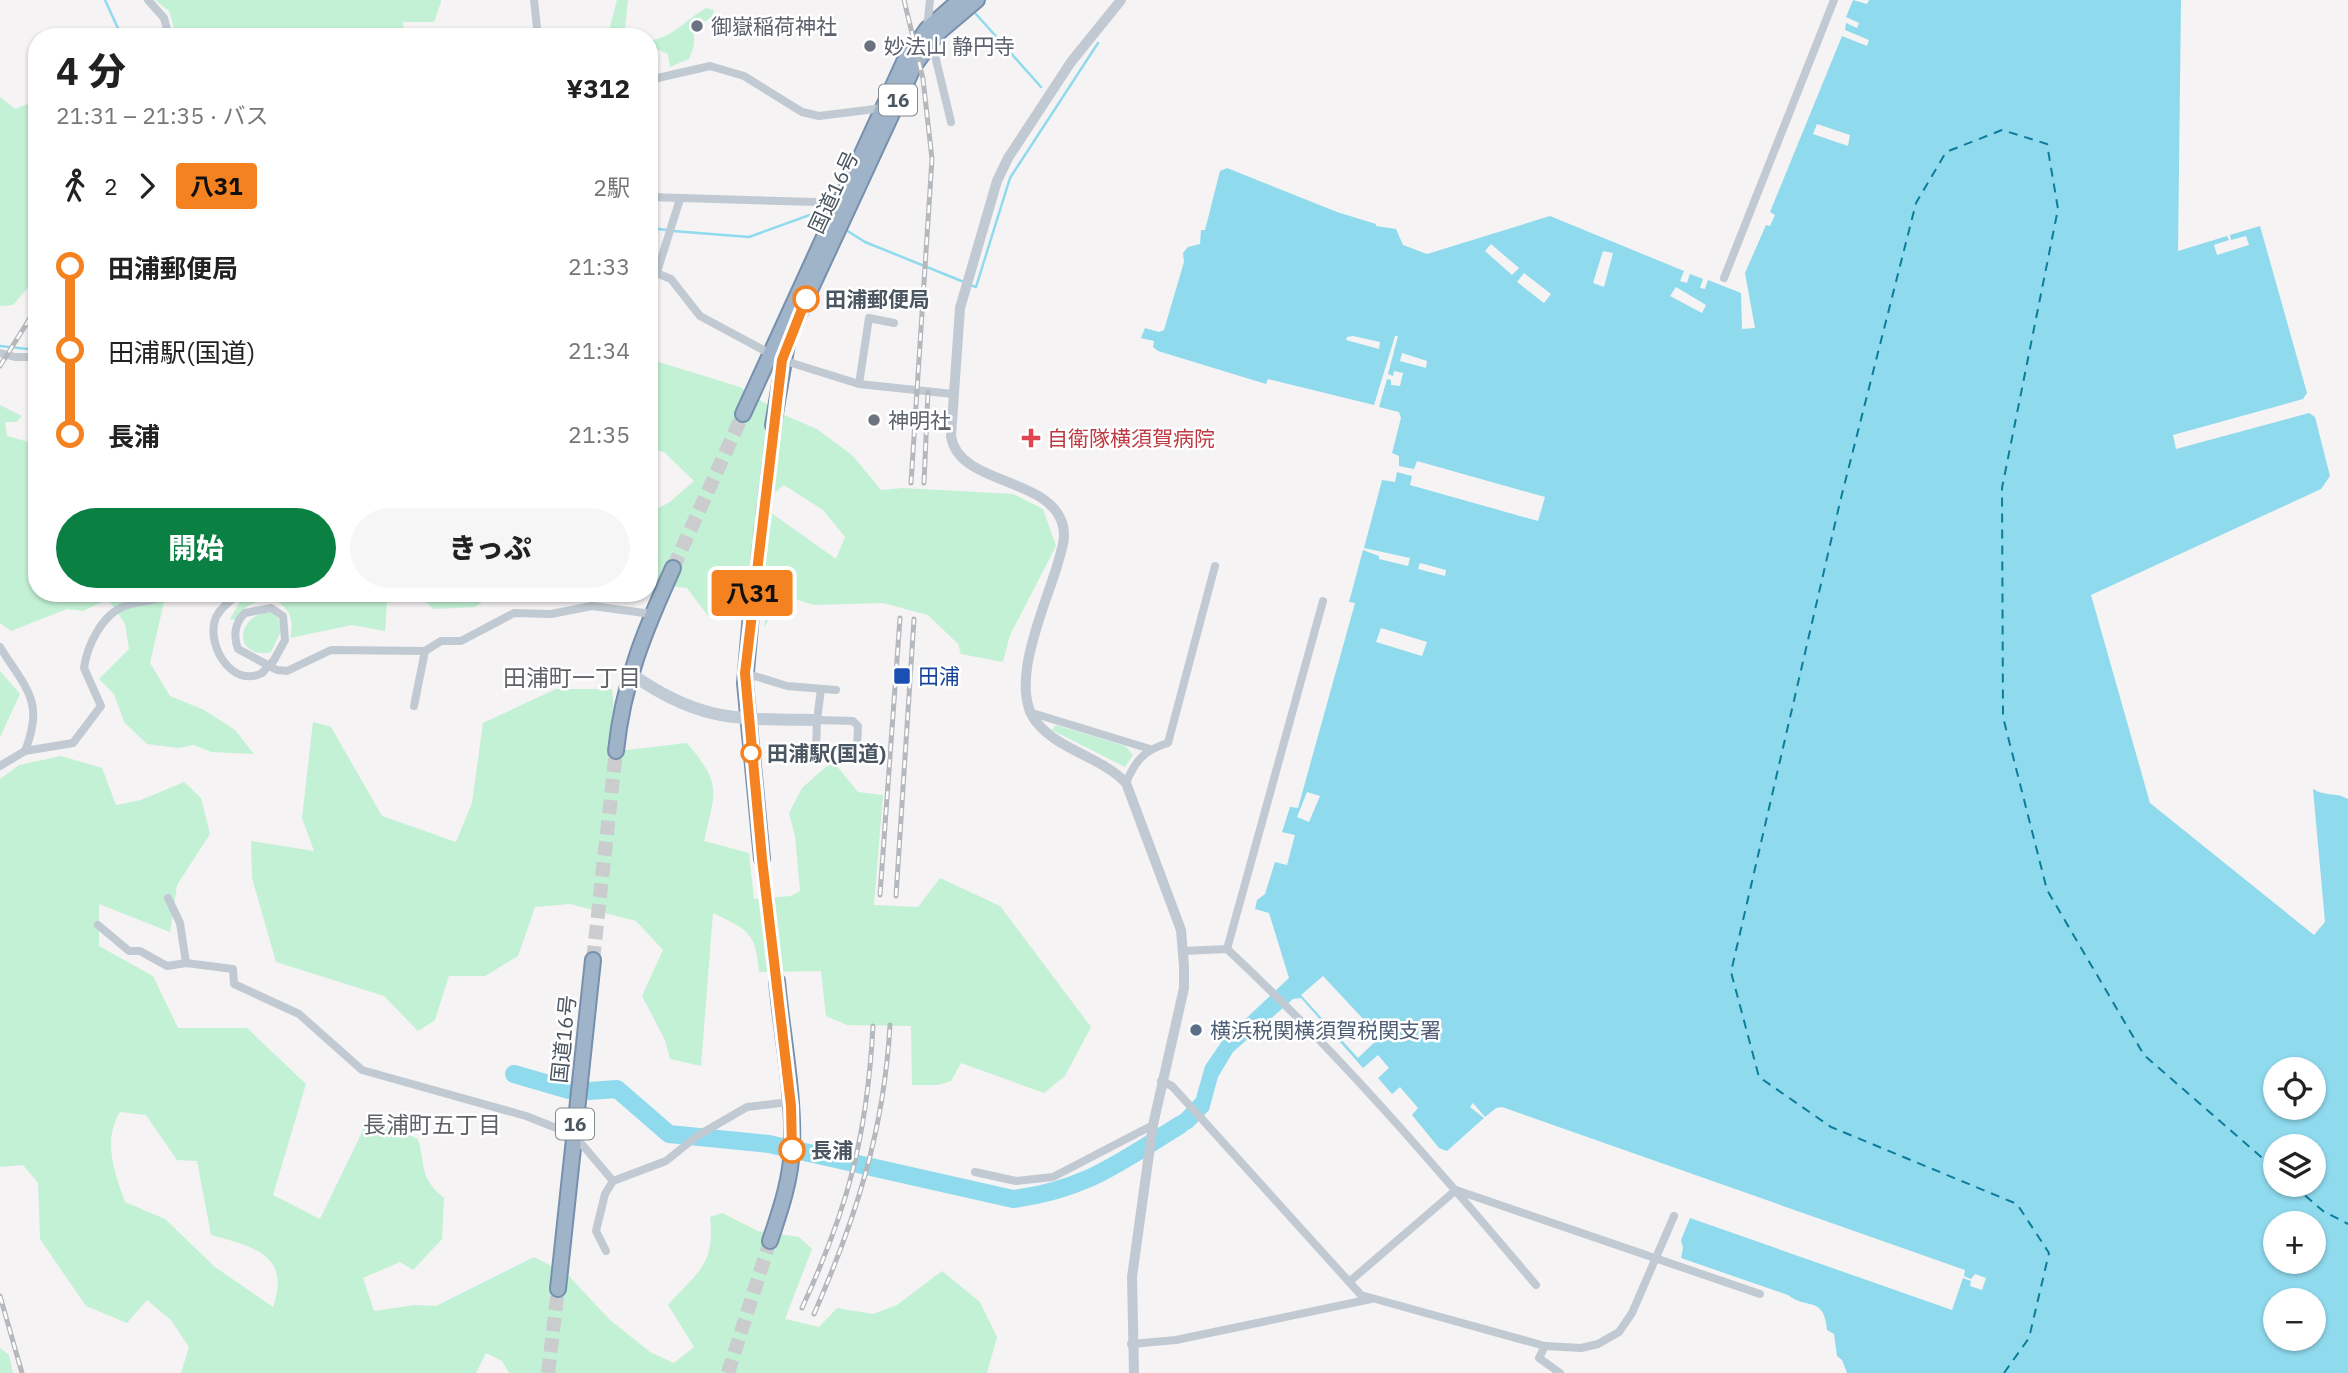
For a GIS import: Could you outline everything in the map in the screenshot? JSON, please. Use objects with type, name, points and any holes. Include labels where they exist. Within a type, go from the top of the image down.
[{"type":"highway","name":"国道16号","points":[[743,414],[788,338],[904,62],[960,0]]},
{"type":"highway","name":"国道16号","points":[[838,217],[929,35],[978,0]]},
{"type":"highway","name":"国道16号","points":[[773,425],[776,357]]},
{"type":"highway","points":[[658,601],[673,568]]},
{"type":"highway","points":[[754,580],[745,673],[762,859]]},
{"type":"highway","points":[[616,751],[620,709],[630,673],[657,602]]},
{"type":"highway","name":"国道16号","points":[[558,1289],[593,960]]},
{"type":"highway","points":[[770,1241],[783,1202],[792,1150],[790,1102],[776,981]]},
{"type":"main road","points":[[630,673],[699,712],[748,719],[817,720]]},
{"type":"street","points":[[148,0],[164,18],[167,28]]},
{"type":"street","points":[[534,0],[537,28]]},
{"type":"street","points":[[930,0],[929,35],[951,122]]},
{"type":"street","points":[[1724,278],[1834,0]]},
{"type":"street","points":[[1119,1],[1071,62],[1008,158],[998,181],[960,308],[951,436],[956,453],[964,461],[1041,498],[1060,516],[1065,540],[1024,677],[1028,711],[1039,726],[1110,767],[1126,783],[1181,930],[1184,988],[1161,1081],[1132,1277],[1131,1344],[1134,1373]]},
{"type":"street","points":[[658,78],[710,66],[744,76],[802,112],[819,116],[883,108]]},
{"type":"street","points":[[658,198],[815,202],[838,217]]},
{"type":"street","points":[[658,258],[680,199]]},
{"type":"street","points":[[658,273],[671,279],[700,316],[776,357],[859,384],[953,394]]},
{"type":"street","points":[[859,384],[869,318],[894,323]]},
{"type":"street","points":[[0,354],[28,357]]},
{"type":"street","points":[[1126,783],[1133,766],[1150,748],[1168,743],[1216,566]]},
{"type":"street","points":[[1227,949],[1323,601]]},
{"type":"street","points":[[0,766],[25,751],[69,745],[77,741],[101,706],[86,679],[84,668],[99,631],[119,608],[149,602]]},
{"type":"street","points":[[231,602],[216,618],[213,631],[215,646],[234,671],[245,676],[262,673],[269,666],[274,660],[285,640],[283,616],[271,608],[245,613],[236,626],[235,638],[238,649],[269,666],[277,670],[287,671],[331,650],[425,651],[437,642],[461,641],[514,612],[551,614],[592,606],[652,614]]},
{"type":"street","points":[[0,648],[31,698],[36,715],[25,751]]},
{"type":"street","points":[[414,706],[425,651]]},
{"type":"street","points":[[745,673],[769,683],[836,690]]},
{"type":"street","points":[[817,720],[853,721],[858,726],[858,748],[851,754],[821,754],[816,749],[817,720],[821,689]]},
{"type":"street","points":[[1028,711],[1150,748]]},
{"type":"street","points":[[169,898],[180,923],[186,963]]},
{"type":"street","points":[[98,925],[129,951],[140,951],[167,966],[186,963],[233,969],[234,984],[299,1014],[362,1070],[526,1116],[574,1135],[613,1181]]},
{"type":"street","points":[[1183,951],[1227,949],[1272,992],[1456,1191],[1536,1285]]},
{"type":"street","points":[[1161,1081],[1172,1086],[1361,1295],[1545,1346],[1581,1348],[1598,1344],[1619,1332],[1632,1313],[1674,1216]]},
{"type":"street","points":[[606,1251],[596,1231],[605,1194],[613,1181],[666,1161],[697,1136],[747,1107],[790,1102]]},
{"type":"street","points":[[975,1172],[1016,1181],[1053,1177],[1153,1128]]},
{"type":"street","points":[[1456,1191],[1655,1256],[1759,1294]]},
{"type":"street","points":[[1349,1282],[1456,1191]]},
{"type":"street","points":[[1131,1344],[1176,1340],[1371,1299]]},
{"type":"street","points":[[1545,1346],[1539,1358],[1560,1373]]},
{"type":"green space","points":[[155,0],[441,0],[434,22],[403,22],[403,28],[174,28],[169,11]]},
{"type":"green space","points":[[617,0],[628,0],[625,28],[610,26]]},
{"type":"green space","points":[[706,8],[714,10],[712,17],[694,28],[694,45],[689,59],[670,67],[668,54],[658,50],[658,39],[673,32]]},
{"type":"green space","points":[[0,97],[15,109],[28,104],[28,288],[13,305],[0,306]]},
{"type":"green space","points":[[658,362],[740,387],[782,414],[817,429],[853,456],[881,490],[903,488],[1013,494],[1043,509],[1056,546],[1010,635],[1003,662],[961,654],[958,644],[928,615],[883,603],[814,605],[785,596],[764,627],[766,561],[747,574],[734,607],[719,597],[708,616],[687,588],[658,585],[658,508],[670,502],[694,481],[664,452],[658,451]],"holes":[[[784,485],[823,510],[845,537],[836,559],[760,505]]]},
{"type":"green space","points":[[0,405],[22,416],[16,422],[5,422],[7,436],[28,442],[28,602],[102,602],[83,611],[67,609],[11,631],[0,623]]},
{"type":"green space","points":[[110,602],[164,602],[150,663],[170,696],[204,710],[235,730],[254,754],[211,752],[194,745],[178,748],[147,744],[124,722],[114,694],[99,679],[129,649],[125,624]]},
{"type":"green space","points":[[240,602],[258,602],[248,606],[236,620],[230,619]]},
{"type":"green space","points":[[278,602],[387,602],[385,631],[352,625],[290,638],[292,626],[285,609]]},
{"type":"green space","points":[[426,602],[482,602],[475,607],[433,609]]},
{"type":"green space","points":[[262,613],[272,613],[278,618],[281,631],[271,652],[253,651],[244,640],[246,625]]},
{"type":"green space","points":[[0,671],[20,694],[0,737]]},
{"type":"green space","points":[[556,689],[612,689],[618,751],[687,743],[706,769],[713,788],[704,841],[749,853],[754,899],[791,896],[800,891],[795,836],[789,813],[802,788],[828,765],[836,765],[858,792],[883,795],[874,905],[918,907],[940,878],[1000,906],[1091,1027],[1065,1076],[1044,1093],[961,1063],[951,1081],[938,1085],[912,1085],[911,1026],[847,1025],[826,1016],[821,971],[759,972],[755,948],[748,934],[713,913],[701,1066],[670,1059],[665,1040],[642,996],[663,950],[636,921],[570,904],[535,907],[518,956],[485,976],[449,976],[435,1020],[418,1031],[384,996],[276,962],[252,878],[251,841],[314,851],[302,818],[313,722],[331,727],[382,816],[456,842],[472,803],[483,723]]},
{"type":"green space","points":[[1056,725],[1125,746],[1133,755],[1125,767],[1052,730]]},
{"type":"green space","points":[[61,756],[102,768],[116,805],[141,800],[184,782],[201,798],[210,834],[177,885],[170,932],[99,904],[99,946],[153,976],[178,1028],[247,1028],[306,1084],[273,1195],[320,1219],[364,1128],[382,1123],[418,1139],[427,1178],[444,1198],[442,1239],[413,1270],[400,1262],[363,1278],[374,1311],[415,1305],[436,1306],[534,1257],[567,1274],[609,1319],[650,1352],[674,1363],[694,1347],[668,1305],[702,1267],[710,1247],[710,1217],[722,1213],[758,1231],[799,1237],[812,1249],[785,1319],[819,1327],[837,1308],[873,1314],[897,1305],[942,1271],[980,1302],[997,1337],[987,1373],[509,1373],[502,1361],[486,1353],[476,1373],[181,1373],[189,1347],[171,1320],[147,1300],[127,1323],[86,1306],[40,1239],[38,1183],[23,1165],[0,1167],[0,779],[19,765]],"holes":[[[120,1112],[146,1115],[177,1160],[197,1161],[211,1235],[254,1249],[273,1264],[277,1275],[273,1307],[215,1267],[165,1219],[125,1202],[112,1157],[112,1134]]]},
{"type":"green space","points":[[0,1348],[9,1355],[13,1373],[0,1373]]},
{"type":"water","points":[[1853,0],[1867,4],[1869,0],[2181,0],[2178,251],[2227,236],[2229,240],[2214,245],[2217,255],[2249,245],[2246,236],[2231,240],[2230,235],[2260,226],[2307,393],[2303,399],[2173,435],[2176,449],[2309,413],[2315,417],[2330,476],[2321,489],[2091,595],[2150,803],[2314,935],[2325,922],[2313,789],[2348,799],[2348,1373],[1847,1373],[1842,1360],[1837,1356],[1834,1334],[1827,1330],[1822,1312],[1814,1305],[1681,1258],[1681,1240],[1690,1218],[1952,1310],[1963,1278],[1971,1281],[1970,1286],[1982,1290],[1986,1278],[1975,1274],[1971,1279],[1964,1276],[1965,1270],[1502,1107],[1496,1108],[1485,1117],[1473,1103],[1470,1107],[1484,1118],[1447,1151],[1439,1148],[1412,1115],[1418,1108],[1400,1087],[1392,1094],[1378,1078],[1389,1068],[1378,1055],[1363,1068],[1301,998],[1293,999],[1233,1052],[1218,1077],[1209,1110],[1193,1127],[1159,1147],[1161,1127],[1181,1114],[1196,1098],[1205,1066],[1222,1041],[1289,978],[1269,913],[1255,909],[1257,900],[1265,894],[1275,862],[1287,865],[1295,835],[1282,832],[1290,807],[1298,808],[1355,603],[1349,602],[1363,550],[1379,556],[1379,559],[1408,566],[1410,558],[1364,548],[1382,480],[1395,482],[1397,472],[1412,476],[1410,485],[1538,521],[1545,497],[1417,461],[1414,469],[1399,466],[1399,456],[1392,453],[1401,418],[1399,412],[1379,407],[1387,379],[1391,380],[1391,385],[1400,386],[1403,373],[1394,371],[1393,376],[1388,374],[1398,336],[1395,336],[1374,405],[1268,379],[1266,384],[1158,351],[1153,347],[1154,341],[1141,338],[1145,328],[1159,332],[1164,330],[1184,262],[1183,253],[1188,247],[1200,244],[1201,230],[1205,230],[1220,171],[1227,168],[1337,212],[1376,226],[1396,229],[1403,245],[1427,254],[1550,216],[1684,271],[1680,281],[1687,283],[1690,274],[1703,279],[1700,288],[1705,289],[1708,280],[1741,293],[1742,329],[1755,328],[1745,273],[1766,225],[1770,226],[1775,215],[1770,212],[1842,36],[1867,46],[1869,40],[1845,30],[1846,23],[1857,28],[1859,23],[1846,17]],"holes":[[[1817,124],[1850,135],[1848,146],[1813,134]],[[1491,244],[1519,268],[1512,275],[1485,251]],[[1603,251],[1613,253],[1604,287],[1593,283]],[[1524,273],[1551,294],[1544,303],[1517,282]],[[1676,287],[1706,305],[1702,313],[1670,296]],[[1353,336],[1380,342],[1379,349],[1346,340],[1347,337]],[[1402,353],[1427,361],[1426,368],[1400,361]],[[1420,563],[1446,570],[1445,576],[1418,569]],[[1381,628],[1427,642],[1422,656],[1376,642]],[[1307,792],[1320,796],[1309,822],[1297,817]],[[1323,976],[1380,1037],[1358,1058],[1301,995]]]},
{"type":"waterway","points":[[105,0],[118,28]]},
{"type":"waterway","points":[[976,14],[1041,87]]},
{"type":"waterway","points":[[970,285],[976,287],[1010,178],[1098,43]]},
{"type":"waterway","points":[[673,231],[749,237],[818,212],[828,219]]},
{"type":"waterway","points":[[658,229],[667,230]]},
{"type":"waterway","points":[[846,230],[865,242],[964,282]]},
{"type":"waterway","points":[[0,346],[28,349]]},
{"type":"waterway","points":[[514,1074],[569,1090]]},
{"type":"waterway","points":[[589,1091],[617,1089],[669,1134],[769,1144],[1013,1199],[1038,1195],[1082,1181],[1120,1162],[1180,1125]]},
{"type":"ferry route","points":[[2004,1373],[2029,1338],[2049,1253],[2017,1204],[1831,1127],[1759,1077],[1731,972],[1840,502],[1916,203],[1946,152],[2002,130],[2047,144],[2058,209],[2002,488],[2003,717],[2047,890],[2144,1055],[2263,1159]]},
{"type":"ferry route","points":[[2307,1197],[2323,1211],[2348,1224]]},
{"type":"tunnel","points":[[673,568],[743,414]]},
{"type":"tunnel","points":[[754,580],[773,425]]},
{"type":"tunnel","points":[[593,960],[616,751]]},
{"type":"tunnel","points":[[762,859],[777,981]]},
{"type":"tunnel","points":[[728,1373],[770,1241]]},
{"type":"tunnel","points":[[548,1373],[558,1289]]},
{"type":"railway","points":[[904,0],[923,79],[932,159],[911,483]]},
{"type":"railway","points":[[0,366],[28,321]]},
{"type":"railway","points":[[924,483],[928,392]]},
{"type":"railway","points":[[880,895],[900,618]]},
{"type":"railway","points":[[896,896],[914,619]]},
{"type":"railway","points":[[814,1314],[843,1243],[866,1173],[881,1101],[890,1025]]},
{"type":"railway","points":[[802,1308],[832,1237],[852,1171],[866,1103],[873,1026]]},
{"type":"railway","points":[[0,1296],[22,1373]]},
{"type":"bus line","name":"八31","points":[[792,1150],[791,1106],[746,708],[745,664],[782,360],[788,338],[806,299]]},
{"type":"place","name":"御嶽稲荷神社","points":[[697,26]]},
{"type":"place","name":"妙法山 静円寺","points":[[870,46]]},
{"type":"place","name":"田浦郵便局","points":[[806,299]]},
{"type":"place","name":"神明社","points":[[874,420]]},
{"type":"place","name":"自衛隊横須賀病院","points":[[1031,438]]},
{"type":"place","name":"田浦","points":[[902,676]]},
{"type":"place","name":"田浦駅(国道)","points":[[751,753]]},
{"type":"place","name":"横浜税関横須賀税関支署","points":[[1196,1030]]},
{"type":"place","name":"長浦","points":[[792,1150]]},
{"type":"district","name":"田浦町一丁目","points":[[572,677]]},
{"type":"district","name":"長浦町五丁目","points":[[432,1124]]}]
